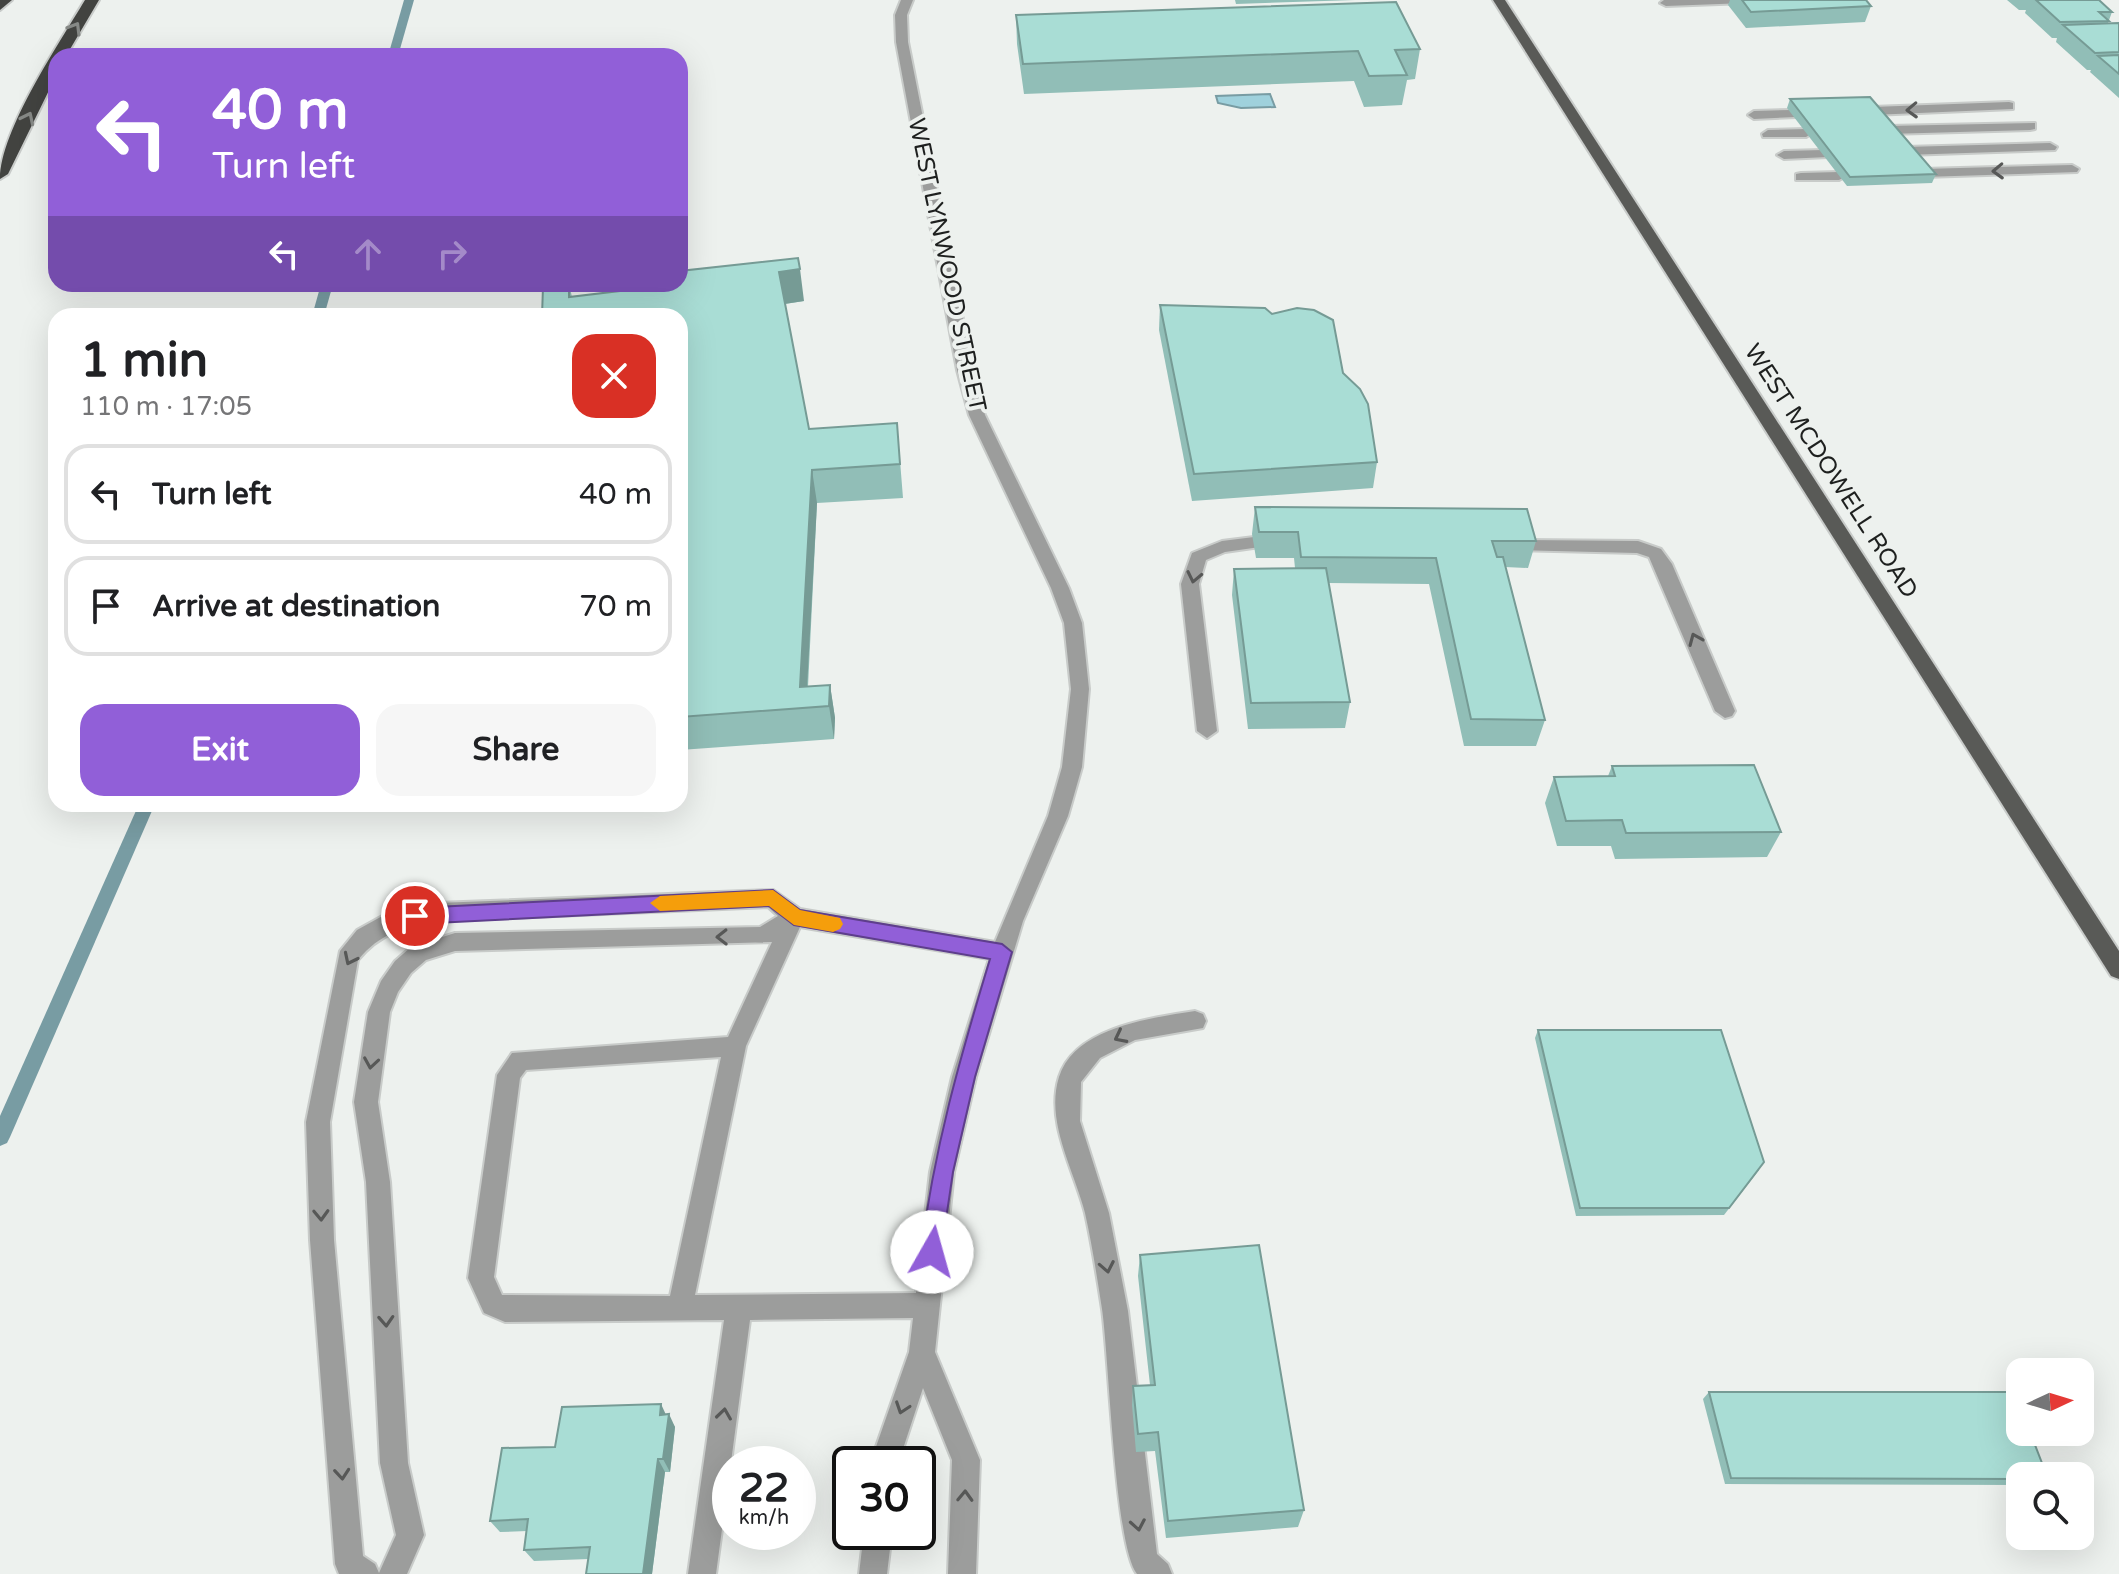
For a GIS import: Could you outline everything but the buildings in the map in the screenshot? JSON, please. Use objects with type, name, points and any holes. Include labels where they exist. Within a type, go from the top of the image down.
[{"type":"highway","points":[[0,6],[5,0]]},
{"type":"highway","points":[[64,48],[92,0]]},
{"type":"highway","points":[[0,174],[48,77]]},
{"type":"main road","name":"WEST MCDOWELL ROAD","points":[[1499,0],[2119,970]]},
{"type":"street","name":"WEST LYNWOOD STREET","points":[[890,1446],[922,1352],[942,1172],[964,1077],[1002,952],[1058,816],[1072,767],[1080,689],[1073,623],[1060,588],[977,415],[965,370],[902,42],[901,15],[907,0]]},
{"type":"street","points":[[1666,3],[1746,0]]},
{"type":"street","points":[[1872,111],[2009,106]]},
{"type":"street","points":[[1754,115],[1792,114]]},
{"type":"street","points":[[1888,130],[2030,126]]},
{"type":"street","points":[[1768,134],[1806,133]]},
{"type":"street","points":[[1905,151],[2050,147]]},
{"type":"street","points":[[1784,155],[1823,154]]},
{"type":"street","points":[[1923,173],[2072,169]]},
{"type":"street","points":[[1801,177],[1839,176]]},
{"type":"street","points":[[1207,731],[1190,584],[1198,557],[1222,547],[1254,543]]},
{"type":"street","points":[[1522,546],[1638,547],[1655,553],[1663,564],[1725,711]]},
{"type":"street","points":[[365,1574],[349,1564],[322,1240],[318,1122],[348,957],[365,936],[394,920],[437,912],[773,898],[794,917],[1002,952]]},
{"type":"street","points":[[680,1308],[735,1046],[794,917]]},
{"type":"street","points":[[393,1574],[410,1535],[394,1463],[378,1182],[366,1102],[379,1012],[389,988],[403,967],[419,953],[455,942],[764,936],[794,917]]},
{"type":"street","points":[[1158,1574],[1144,1561],[1135,1506],[1115,1311],[1097,1213],[1068,1121],[1070,1079],[1092,1051],[1131,1031],[1195,1021]]},
{"type":"street","points":[[735,1046],[520,1060],[509,1075],[481,1278],[493,1304],[505,1310],[926,1305]]},
{"type":"street","points":[[702,1574],[739,1307]]},
{"type":"street","name":"WEST LYNWOOD STREET","points":[[922,1352],[966,1460],[962,1574]]},
{"type":"street","points":[[873,1574],[876,1550]]},
{"type":"water","points":[[1270,94],[1275,107],[1241,108],[1218,103],[1216,96]]},
{"type":"waterway","points":[[395,48],[409,0]]},
{"type":"waterway","points":[[320,308],[325,292]]},
{"type":"waterway","points":[[0,1137],[143,812]]},
{"type":"slow traffic","points":[[660,903],[773,898],[794,917],[833,924]]},
{"type":"route","points":[[415,916],[437,912],[773,898],[794,917],[1002,952],[964,1077],[942,1172],[932,1252]]}]
